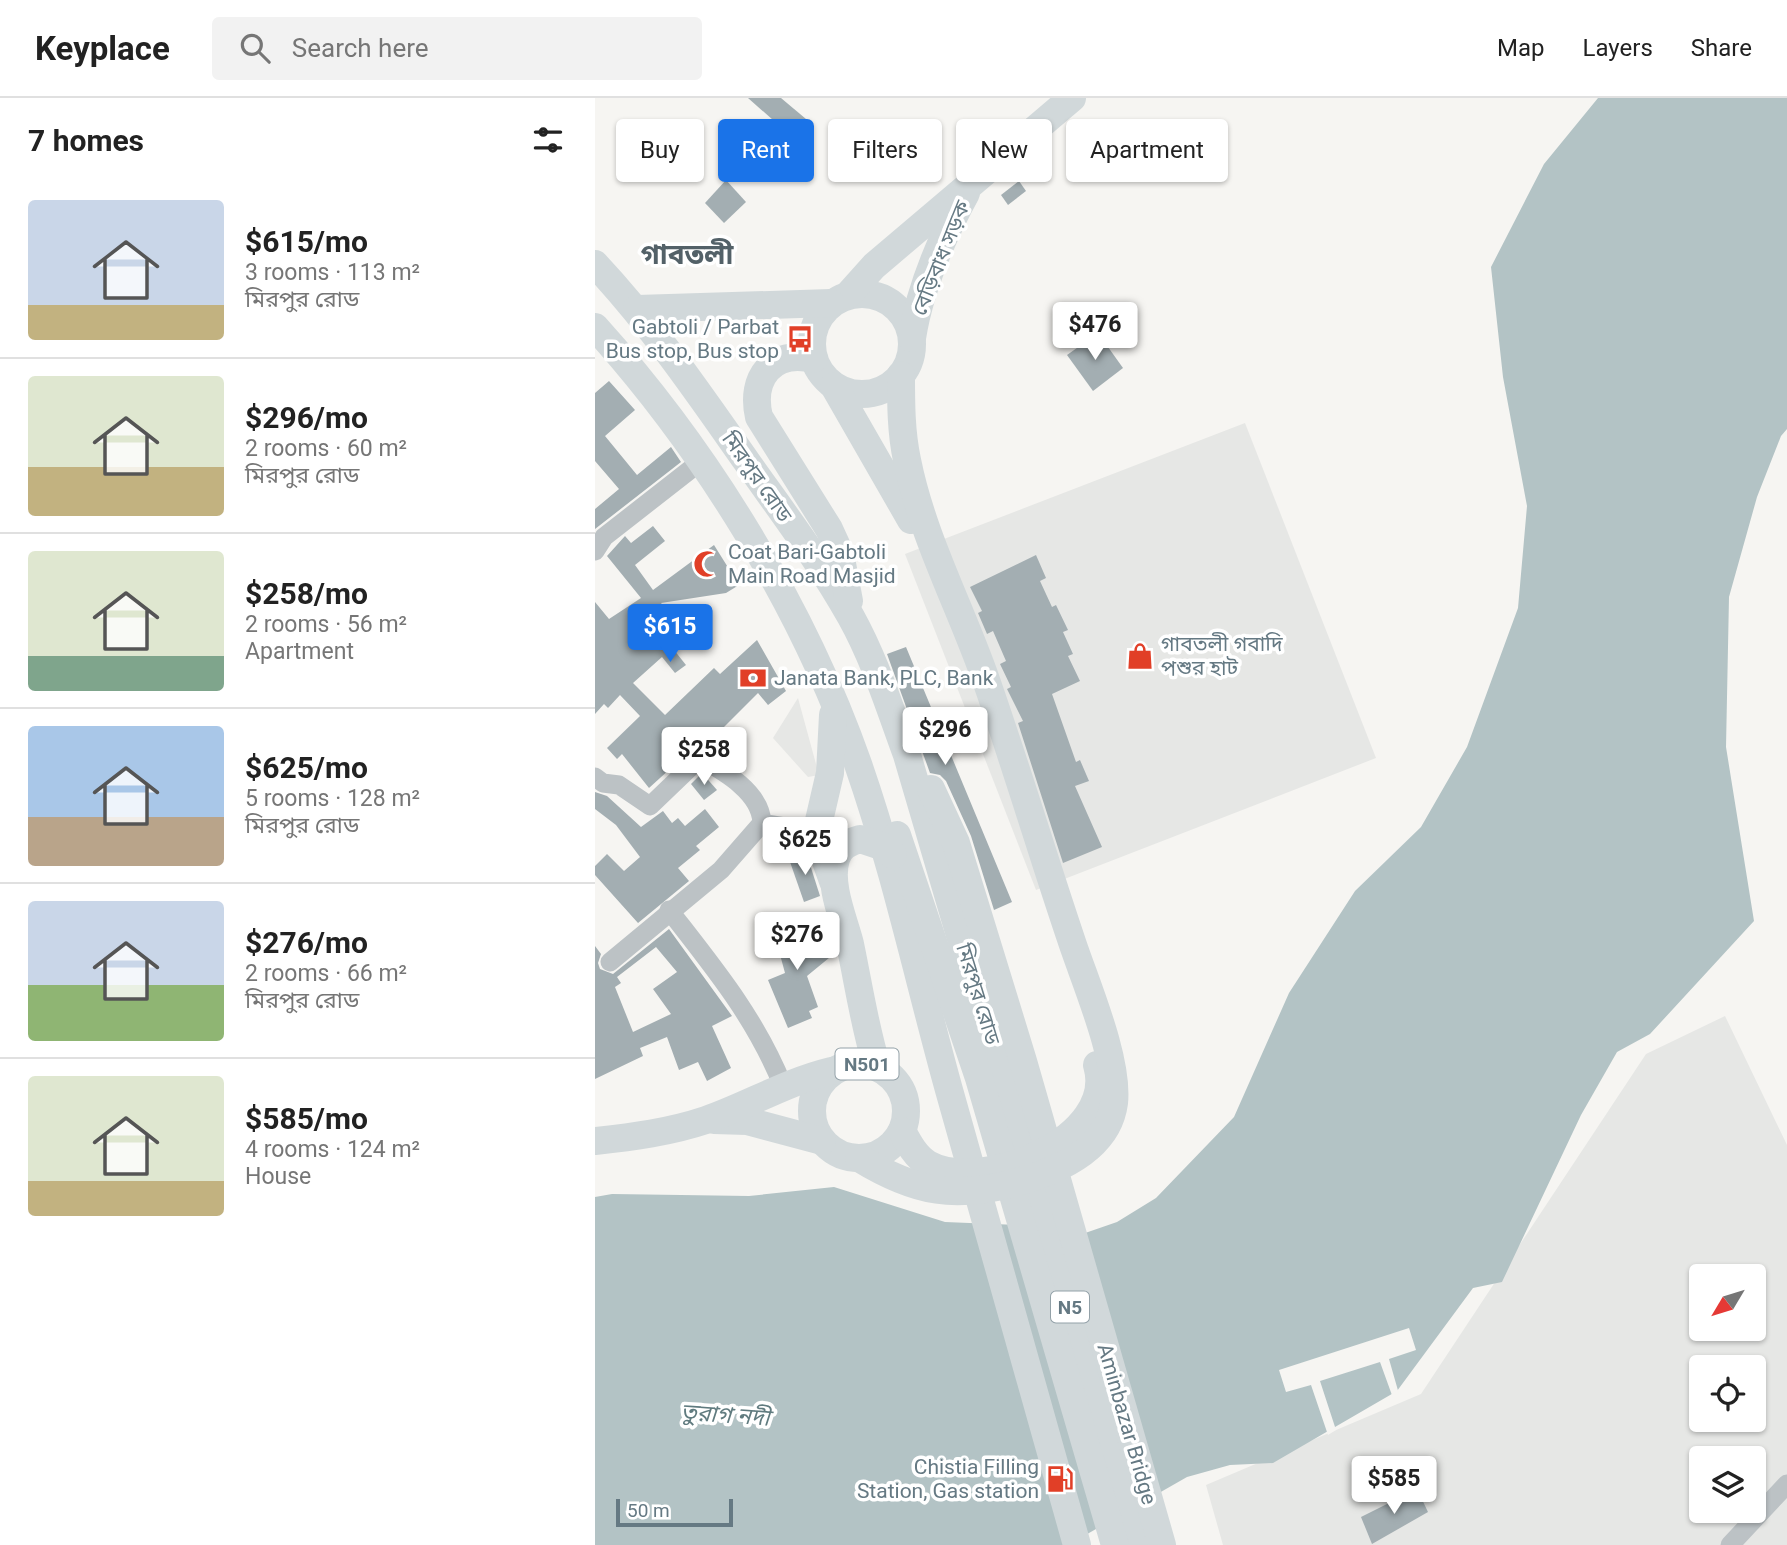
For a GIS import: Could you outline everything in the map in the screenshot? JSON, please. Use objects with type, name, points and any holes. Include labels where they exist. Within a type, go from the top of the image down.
[{"type":"highway","name":"বেড়িবাধ সড়ক","points":[[1047,119],[1072,98]]},
{"type":"highway","name":"বেড়িবাধ সড়ক","points":[[840,299],[971,182]]},
{"type":"highway","name":"বেড়িবাধ সড়ক","points":[[912,338],[917,306],[932,266],[972,182]]},
{"type":"highway","name":"মিরপুর রোড","points":[[595,264],[637,309],[800,537],[852,618],[907,755],[1001,1069]]},
{"type":"highway","points":[[637,309],[840,299],[865,293],[889,303],[907,321],[912,338],[908,364],[901,375],[890,385],[863,394],[834,386]]},
{"type":"highway","points":[[840,299],[820,314],[814,328],[814,359],[822,374],[834,386],[914,526],[949,610],[1099,1072],[1098,1091],[1083,1121],[1057,1145],[1026,1160],[963,1174],[945,1171],[921,1160],[902,1131],[884,1151],[859,1158]]},
{"type":"highway","name":"মিরপুর রোড","points":[[595,327],[658,403],[700,462],[789,609],[834,700],[884,847],[1077,1545]]},
{"type":"highway","points":[[814,359],[802,356],[776,363],[763,373],[755,399],[759,417],[829,529],[840,553],[852,618]]},
{"type":"highway","points":[[859,1158],[914,1186],[935,1191],[953,1193],[1007,1185],[1062,1167],[1088,1148],[1101,1135],[1114,1105],[1109,1057],[1091,998],[986,679],[919,503],[907,460],[901,414],[901,375]]},
{"type":"highway","name":"N501","points":[[834,700],[833,750],[818,825],[823,853],[837,890],[861,1013],[877,1067]]},
{"type":"highway","name":"N5","points":[[834,700],[865,748],[911,871],[1001,1069],[1115,1545]]},
{"type":"highway","name":"N501","points":[[837,890],[835,861],[844,846],[860,839],[884,847]]},
{"type":"highway","points":[[884,847],[911,871]]},
{"type":"highway","points":[[836,1069],[850,1050],[861,1013]]},
{"type":"highway","name":"N501","points":[[595,1141],[668,1131],[708,1119],[796,1079],[854,1063],[877,1067],[887,1072],[901,1089],[906,1110],[902,1131]]},
{"type":"highway","name":"N501","points":[[836,1069],[815,1091],[811,1117],[822,1141],[835,1152],[859,1158]]},
{"type":"highway","name":"Aminbazar Bridge","points":[[1001,1069],[1139,1545]]},
{"type":"highway","name":"Aminbazar Bridge","points":[[1001,1069],[1162,1545]]},
{"type":"highway","name":"N501","points":[[708,1119],[747,1121],[822,1141]]},
{"type":"street","points":[[595,551],[604,537],[700,462]]},
{"type":"street","points":[[595,777],[603,783],[619,785],[650,806],[700,758],[747,791],[762,816],[762,823],[721,870],[610,961]]},
{"type":"street","points":[[762,823],[798,829],[818,825]]},
{"type":"street","points":[[669,910],[731,990],[765,1042],[783,1086]]},
{"type":"street","points":[[1730,1545],[1787,1485]]},
{"type":"shaded area","name":"গাবতলী গবাদি পশুর হাট","points":[[1245,423],[1376,758],[1036,890],[905,554]]},
{"type":"shaded area","points":[[798,698],[819,775],[808,777],[773,738]]},
{"type":"shaded area","points":[[1725,1016],[1787,1145],[1787,1545],[1223,1545],[1206,1485],[1421,1394],[1646,1054]]},
{"type":"water","name":"তুরাগ নদী","points":[[1598,98],[1787,98],[1787,429],[1781,436],[1757,497],[1729,597],[1726,747],[1754,921],[1650,1034],[1617,1052],[1581,1115],[1502,1282],[1473,1288],[1397,1391],[1273,1463],[1230,1465],[1187,1477],[1068,1545],[595,1545],[595,1197],[612,1194],[749,1196],[834,1187],[945,1222],[1018,1225],[1062,1241],[1117,1222],[1156,1198],[1234,1117],[1289,993],[1355,891],[1421,827],[1467,747],[1518,608],[1527,506],[1503,377],[1491,267],[1544,164]]},
{"type":"pier","points":[[1409,1328],[1416,1350],[1389,1359],[1399,1394],[1393,1398],[1380,1362],[1320,1381],[1336,1430],[1328,1435],[1311,1385],[1286,1392],[1279,1370]]},
{"type":"building","points":[[748,98],[781,98],[806,119],[772,119]]},
{"type":"building","points":[[724,182],[728,182],[746,202],[724,223],[705,203]]},
{"type":"building","points":[[1018,182],[1026,191],[1008,205],[1001,195]]},
{"type":"building","points":[[1098,333],[1123,368],[1093,391],[1067,355]]},
{"type":"building","points":[[609,381],[635,410],[605,436],[637,475],[671,447],[681,462],[595,529],[595,509],[619,489],[595,461],[595,393]]},
{"type":"building","points":[[653,526],[665,541],[635,565],[653,590],[714,545],[739,585],[726,593],[661,603],[666,609],[650,620],[686,665],[675,673],[662,657],[633,683],[665,715],[714,668],[720,674],[757,640],[786,691],[768,705],[758,693],[704,747],[692,749],[649,788],[622,754],[617,759],[607,748],[640,716],[620,695],[608,708],[604,704],[595,714],[595,602],[609,619],[641,598],[607,556],[625,536],[631,543]]},
{"type":"building","points":[[1036,555],[1046,578],[1040,581],[1052,607],[1056,605],[1068,630],[1063,632],[1073,654],[1068,656],[1080,681],[1052,694],[1076,762],[1080,760],[1089,781],[1075,786],[1102,847],[1063,863],[1018,723],[1023,721],[1007,689],[1011,687],[1000,664],[1006,661],[993,631],[987,634],[978,613],[982,611],[970,587]]},
{"type":"building","points":[[906,647],[1012,902],[994,910],[971,836],[946,781],[940,775],[930,773],[887,654]]},
{"type":"building","points":[[702,773],[717,790],[704,800],[691,784]]},
{"type":"building","points":[[595,792],[607,796],[641,827],[663,811],[672,823],[678,818],[685,826],[705,809],[719,827],[696,846],[700,850],[678,868],[689,881],[638,923],[595,875],[595,866],[607,854],[624,871],[640,857],[616,825],[595,809]]},
{"type":"building","points":[[806,852],[820,896],[804,902],[789,859]]},
{"type":"building","points":[[795,918],[805,952],[826,935],[835,953],[807,976],[818,1007],[809,1011],[812,1018],[788,1028],[768,980],[785,973],[772,925]]},
{"type":"building","points":[[669,929],[732,1016],[712,1026],[731,1068],[707,1081],[698,1062],[679,1070],[667,1037],[640,1048],[643,1056],[595,1079],[595,946],[601,954],[598,963],[600,969],[613,974]],"holes":[[[656,947],[677,972],[653,989],[671,1014],[633,1032],[615,987],[621,983],[617,977]]]},
{"type":"building","points":[[1417,1489],[1428,1512],[1372,1544],[1361,1517]]},
{"type":"place","name":"Gabtoli / Parbat Bus stop, Bus stop","points":[[800,339]]},
{"type":"place","name":"Coat Bari-Gabtoli Main Road Masjid","points":[[707,564]]},
{"type":"place","name":"গাবতলী গবাদি পশুর হাট","points":[[1140,656]]},
{"type":"place","name":"Janata Bank, PLC, Bank","points":[[753,678]]},
{"type":"place","name":"Chistia Filling Station, Gas station","points":[[1060,1479]]},
{"type":"district","name":"গাবতলী","points":[[687,254]]}]
